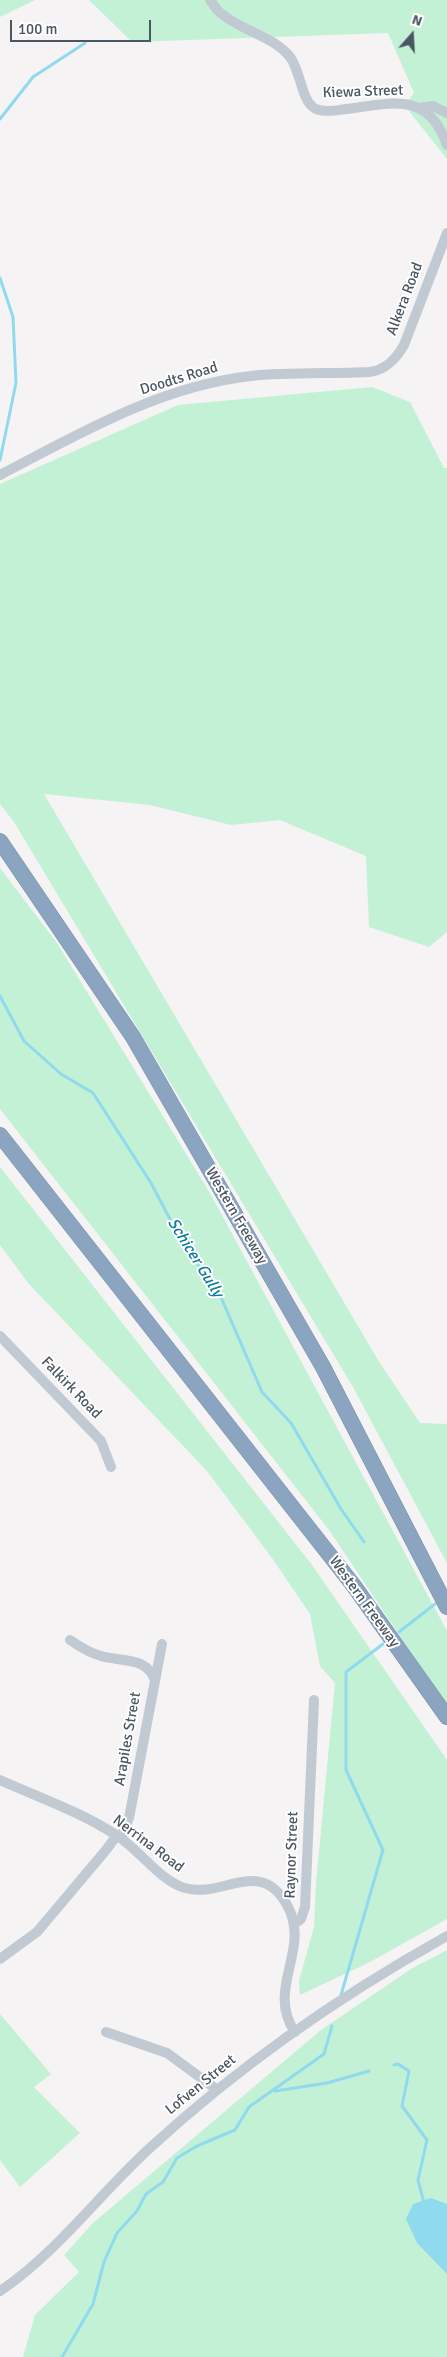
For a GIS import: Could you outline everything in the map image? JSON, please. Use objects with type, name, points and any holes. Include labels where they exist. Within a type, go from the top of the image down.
[{"type":"highway","name":"Western Freeway","points":[[0,841],[133,1038],[323,1367],[447,1607]]},
{"type":"highway","name":"Western Freeway","points":[[0,1135],[354,1586],[447,1716]]},
{"type":"street","name":"Kiewa Street","points":[[210,0],[222,14],[275,44],[289,56],[297,68],[305,96],[311,106],[318,111],[399,104],[420,108],[428,112],[437,121],[447,145]]},
{"type":"street","name":"Kiewa Street","points":[[420,108],[433,106],[447,113]]},
{"type":"street","name":"Alkera Road","points":[[382,369],[396,357],[407,338],[447,233]]},
{"type":"street","name":"Doodts Road","points":[[0,475],[93,427],[182,391],[251,376],[369,372],[382,369]]},
{"type":"street","name":"Falkirk Road","points":[[0,1336],[101,1441],[112,1466]]},
{"type":"street","points":[[70,1640],[103,1657],[143,1664],[149,1668],[154,1680]]},
{"type":"street","name":"Arapiles Street","points":[[0,1959],[37,1932],[119,1836],[129,1818],[162,1644]]},
{"type":"street","name":"Raynor Street","points":[[295,2032],[286,2016],[283,1996],[295,1946],[295,1923],[302,1918],[305,1907],[314,1700]]},
{"type":"street","name":"Nerrina Road","points":[[0,1780],[119,1836],[168,1878],[183,1887],[202,1890],[249,1880],[264,1882],[276,1890],[284,1900],[295,1923]]},
{"type":"street","name":"Lofven Street","points":[[0,2290],[36,2262],[128,2169],[216,2089],[295,2032],[388,1971],[447,1936]]},
{"type":"street","points":[[106,2032],[168,2053],[216,2089]]},
{"type":"green space","points":[[0,0],[35,0],[0,17]]},
{"type":"green space","points":[[89,0],[447,0],[447,159],[405,106],[414,93],[388,33],[132,42]]},
{"type":"green space","points":[[372,387],[410,402],[444,468],[447,468],[447,932],[429,947],[369,927],[366,856],[280,820],[231,825],[150,805],[44,794],[378,1360],[420,1423],[447,1424],[447,1563],[353,1387],[14,822],[0,804],[0,484],[178,405]]},
{"type":"green space","points":[[0,868],[57,943],[210,1193],[447,1631],[447,1706],[329,1530],[0,1109]]},
{"type":"green space","points":[[0,1167],[312,1565],[447,1760],[447,1919],[370,1962],[300,1995],[299,1981],[314,1927],[316,1883],[335,1683],[320,1666],[310,1614],[272,1558],[207,1471],[29,1284],[0,1245]]},
{"type":"green space","points":[[447,1950],[447,2357],[23,2357],[35,2315],[79,2272],[64,2255],[93,2223],[321,2030],[411,1969]]},
{"type":"green space","points":[[0,2014],[51,2074],[34,2087],[80,2133],[20,2187],[0,2160]]},
{"type":"water","points":[[431,2198],[447,2204],[447,2274],[417,2243],[406,2219],[413,2204]]},
{"type":"waterway","name":"Schicer Gully","points":[[0,119],[33,77],[85,43]]},
{"type":"waterway","name":"Schicer Gully","points":[[0,278],[13,317],[16,383],[0,460]]},
{"type":"waterway","name":"Schicer Gully","points":[[0,996],[24,1041],[61,1074],[93,1093],[151,1183],[181,1240],[220,1295],[262,1392],[291,1423],[341,1509],[364,1542]]},
{"type":"waterway","name":"Schicer Gully","points":[[399,1632],[435,1604]]},
{"type":"waterway","points":[[341,1995],[383,1850],[346,1770],[346,1672],[383,1644]]},
{"type":"waterway","points":[[62,2357],[93,2304],[104,2262],[117,2233],[137,2211],[146,2194],[163,2182],[177,2158],[197,2146],[235,2130],[249,2107],[324,2054],[332,2026]]},
{"type":"waterway","points":[[394,2065],[398,2064],[409,2071],[402,2106],[427,2140],[418,2180],[424,2203]]},
{"type":"waterway","points":[[275,2091],[327,2083],[369,2071]]}]
